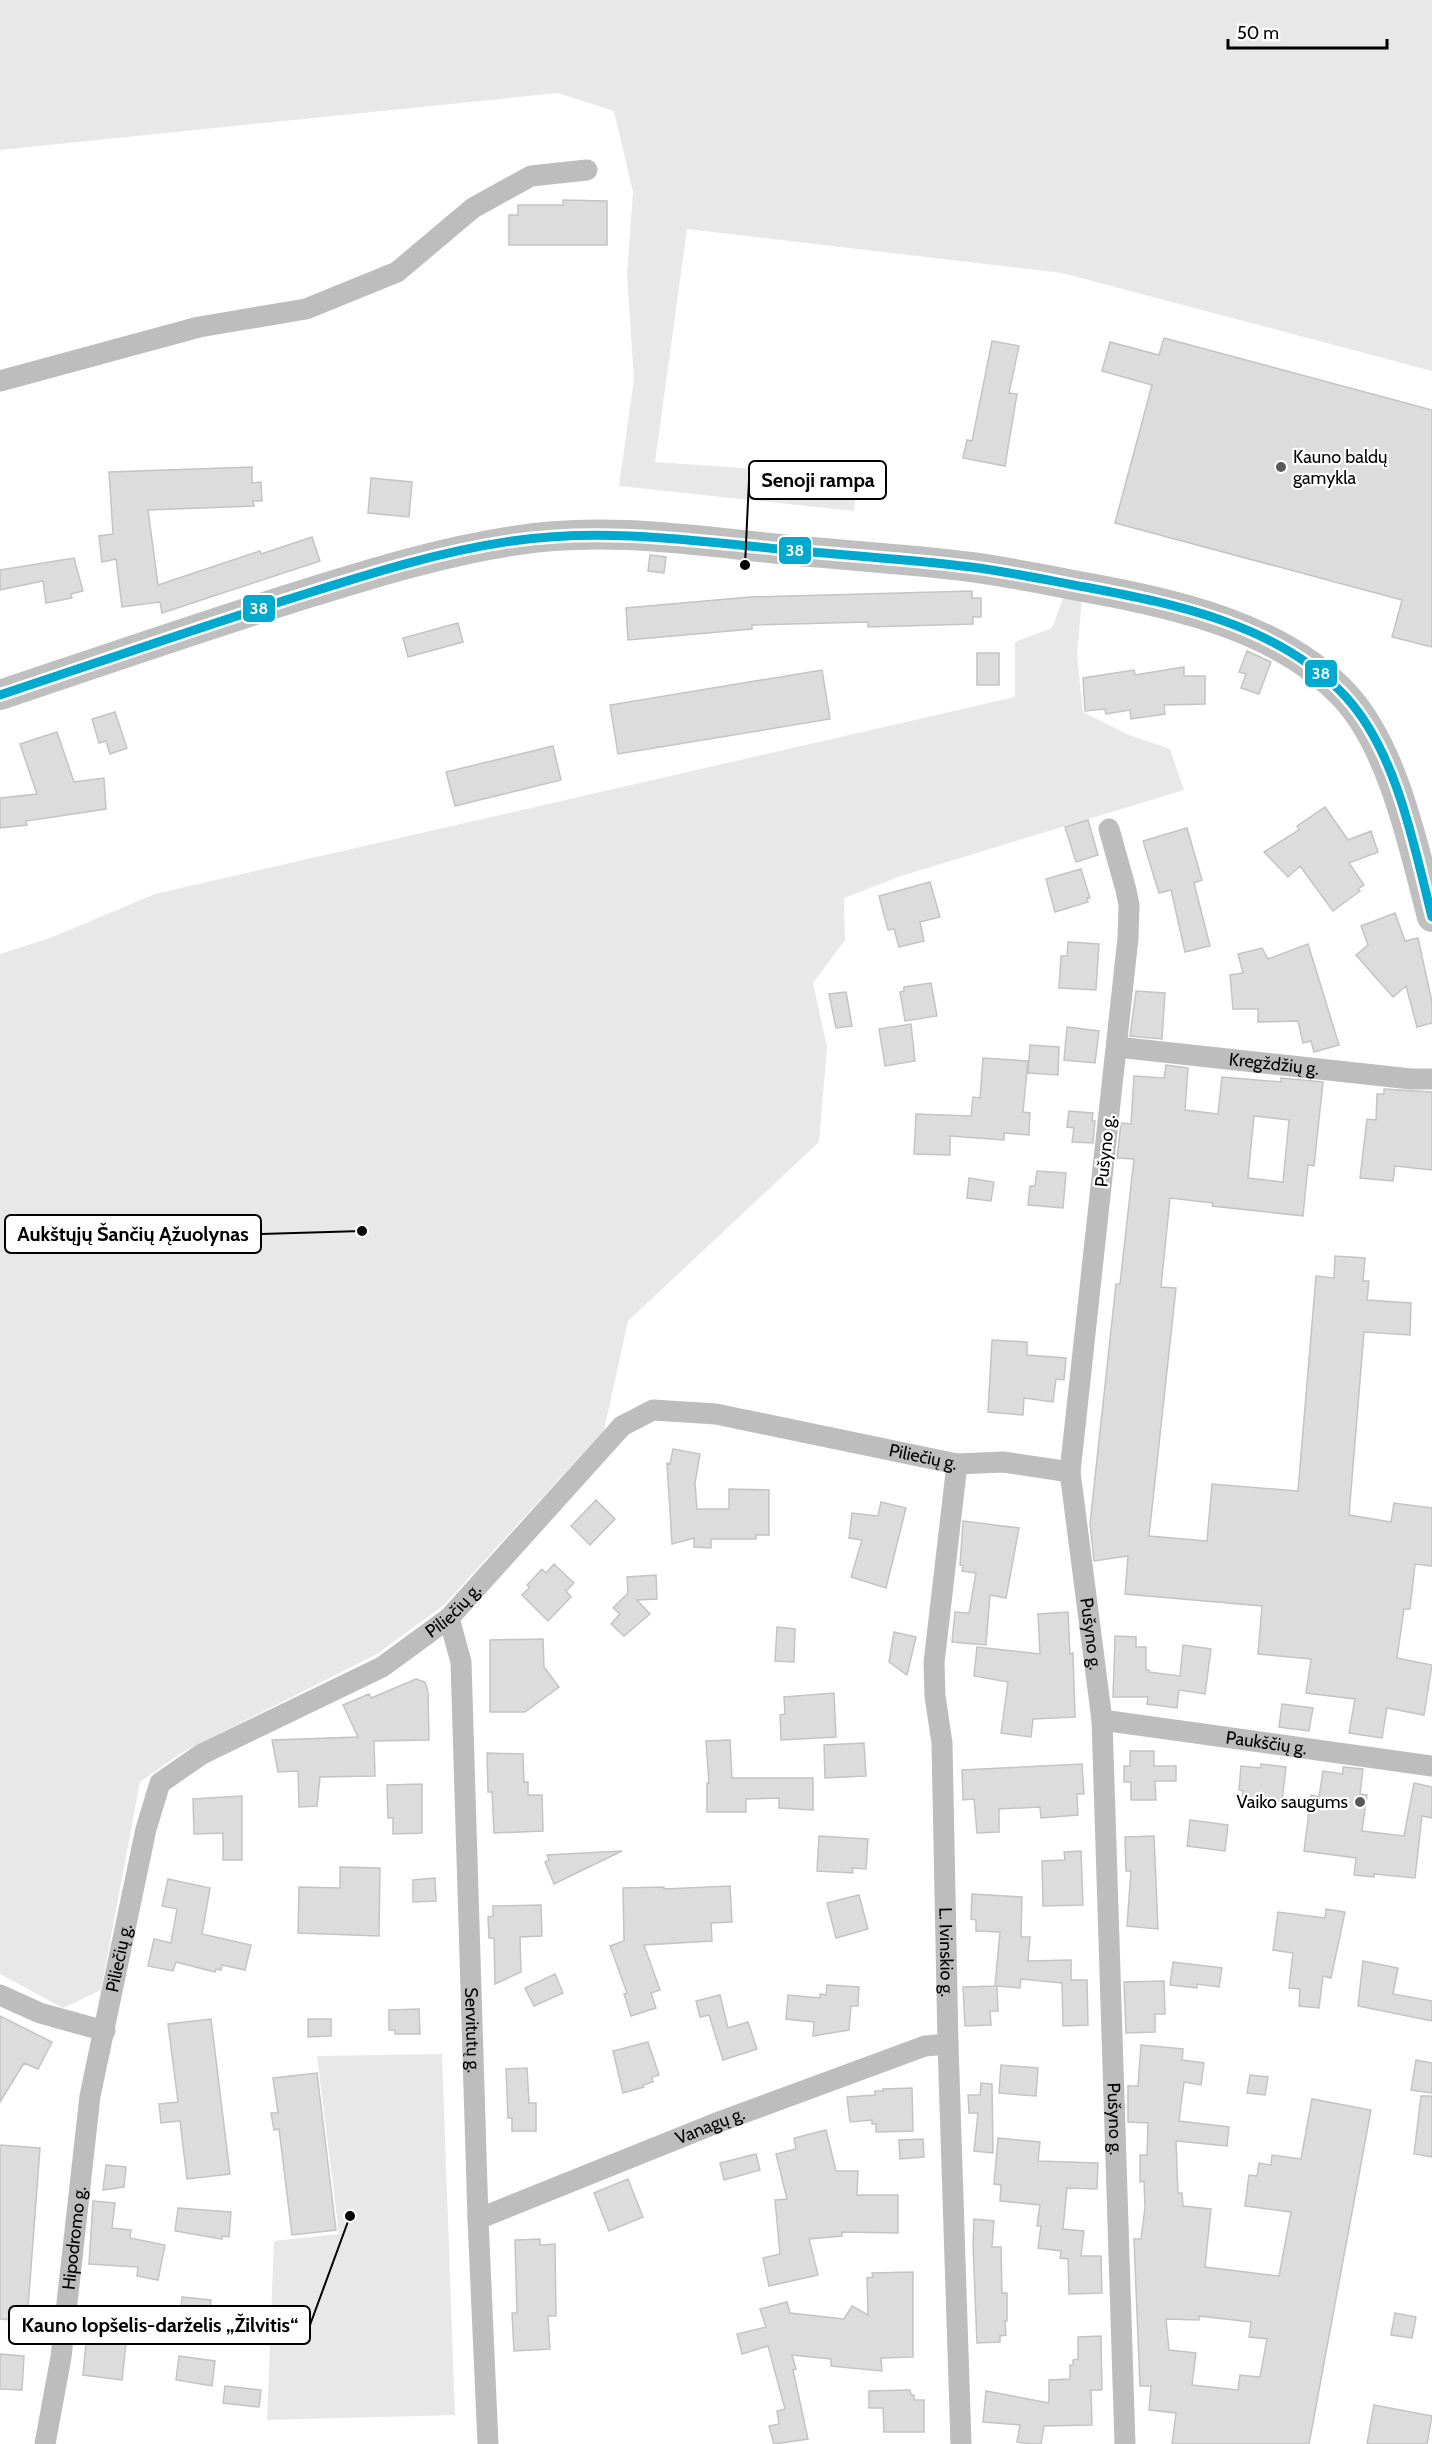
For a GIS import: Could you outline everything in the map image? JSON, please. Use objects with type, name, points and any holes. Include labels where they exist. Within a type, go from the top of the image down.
[{"type":"street","points":[[0,381],[199,327],[306,309],[397,272],[473,208],[531,176],[587,170]]},
{"type":"street","points":[[0,695],[206,625],[427,557],[513,540],[558,535],[661,536],[970,567],[1147,599],[1208,616],[1273,643],[1326,677],[1347,698],[1361,717],[1389,773],[1404,815],[1432,917]]},
{"type":"street","name":"Pušyno g.","points":[[1109,829],[1129,905],[1128,938],[1070,1472],[1102,1720],[1125,2444]]},
{"type":"street","name":"Kregždžių g.","points":[[1117,1047],[1399,1078],[1432,1079]]},
{"type":"street","name":"Piliečių g.","points":[[105,2031],[147,1829],[160,1783],[201,1754],[382,1667],[449,1618],[622,1426],[653,1410],[716,1414],[957,1464],[1003,1462],[1070,1472]]},
{"type":"street","name":"L. Ivinskio g.","points":[[957,1464],[934,1663],[935,1696],[942,1743],[948,2044],[962,2444]]},
{"type":"street","name":"Servitutų g.","points":[[449,1618],[461,1662],[478,2219],[488,2444]]},
{"type":"street","name":"Paukščių g.","points":[[1102,1720],[1432,1766]]},
{"type":"street","points":[[0,1995],[40,2013],[105,2031]]},
{"type":"street","name":"Hipodromo g.","points":[[45,2444],[61,2356],[90,2096],[105,2031]]},
{"type":"street","name":"Vanagų g.","points":[[478,2219],[740,2114],[926,2046],[948,2044]]},
{"type":"shaded area","points":[[0,0],[1432,0],[1432,371],[1062,273],[687,229],[655,462],[858,476],[854,511],[619,486],[634,379],[627,275],[633,192],[614,111],[558,93],[0,150]]},
{"type":"shaded area","points":[[1064,596],[1082,598],[1077,656],[1083,712],[1129,735],[1170,749],[1184,790],[901,876],[844,898],[845,940],[813,983],[827,1047],[819,1142],[628,1321],[604,1430],[444,1605],[377,1654],[181,1753],[140,1782],[101,1990],[63,2008],[0,1974],[0,954],[50,938],[155,894],[1015,697],[1015,642],[1052,628]]},
{"type":"shaded area","points":[[442,2054],[455,2415],[267,2420],[274,2241],[339,2234],[317,2056]]},
{"type":"building","points":[[563,200],[607,201],[607,245],[509,245],[509,215],[518,215],[518,205],[563,205]]},
{"type":"building","name":"Kauno baldų gamykla","points":[[1164,338],[1432,410],[1432,647],[1392,637],[1402,600],[1115,523],[1152,385],[1102,371],[1110,342],[1159,355]]},
{"type":"building","points":[[992,341],[1019,346],[1009,393],[1017,394],[1005,466],[963,458],[967,440],[972,441]]},
{"type":"building","points":[[252,467],[252,483],[261,482],[262,501],[253,501],[254,506],[148,510],[158,585],[260,551],[261,554],[312,537],[320,561],[162,613],[160,602],[122,607],[116,559],[102,562],[99,536],[113,534],[109,472]]},
{"type":"building","points":[[371,478],[412,482],[409,517],[368,513]]},
{"type":"building","points":[[650,555],[666,557],[664,573],[648,571]]},
{"type":"building","points":[[74,558],[83,591],[71,594],[72,598],[46,603],[43,581],[0,590],[0,570]]},
{"type":"building","points":[[972,591],[972,598],[981,598],[981,617],[973,617],[973,624],[868,627],[868,622],[752,625],[752,629],[628,640],[626,608],[750,597]]},
{"type":"building","points":[[458,623],[463,642],[408,657],[403,638]]},
{"type":"building","points":[[1247,651],[1271,662],[1259,694],[1241,688],[1246,674],[1239,672]]},
{"type":"building","points":[[977,653],[999,653],[999,685],[977,685]]},
{"type":"building","points":[[1184,667],[1184,676],[1205,676],[1205,704],[1164,705],[1165,714],[1131,719],[1130,710],[1106,714],[1105,709],[1085,711],[1083,678],[1134,670],[1135,675]]},
{"type":"building","points":[[822,670],[830,719],[618,754],[610,705]]},
{"type":"building","points":[[115,712],[127,748],[110,754],[106,741],[99,743],[92,719]]},
{"type":"building","points":[[57,732],[74,782],[104,778],[106,809],[26,821],[27,825],[0,828],[0,798],[37,794],[20,744]]},
{"type":"building","points":[[553,746],[561,780],[455,806],[446,772]]},
{"type":"building","points":[[1325,807],[1348,840],[1371,831],[1378,852],[1349,863],[1364,885],[1358,889],[1360,891],[1333,911],[1300,866],[1288,877],[1264,852],[1299,830],[1297,826]]},
{"type":"building","points":[[1088,820],[1098,855],[1076,862],[1065,827]]},
{"type":"building","points":[[1187,828],[1202,880],[1194,883],[1210,946],[1185,952],[1171,890],[1159,893],[1143,841]]},
{"type":"building","points":[[1081,869],[1090,898],[1087,898],[1088,902],[1055,912],[1046,879]]},
{"type":"building","points":[[930,882],[940,917],[920,922],[924,941],[899,947],[894,929],[888,930],[879,896]]},
{"type":"building","points":[[1395,913],[1405,941],[1418,938],[1432,1002],[1432,1023],[1417,1027],[1406,986],[1393,997],[1356,955],[1368,945],[1361,926]]},
{"type":"building","points":[[1068,942],[1099,944],[1096,990],[1059,988],[1061,956],[1067,956]]},
{"type":"building","points":[[1308,944],[1339,1045],[1314,1052],[1311,1041],[1303,1043],[1298,1021],[1258,1022],[1258,1009],[1233,1009],[1230,975],[1243,973],[1238,954],[1262,948],[1268,959]]},
{"type":"building","points":[[931,983],[937,1016],[905,1021],[900,992],[904,991],[904,987]]},
{"type":"building","points":[[1136,991],[1165,993],[1162,1039],[1130,1036]]},
{"type":"building","points":[[846,992],[852,1026],[836,1028],[829,994]]},
{"type":"building","points":[[911,1024],[915,1061],[885,1066],[879,1029]]},
{"type":"building","points":[[1067,1027],[1099,1031],[1095,1063],[1064,1060]]},
{"type":"building","points":[[1030,1045],[1059,1047],[1058,1075],[1028,1073]]},
{"type":"building","points":[[983,1058],[1028,1061],[1023,1112],[1030,1113],[1029,1135],[1004,1133],[1004,1140],[950,1136],[950,1155],[914,1154],[916,1114],[971,1116],[973,1097],[980,1098]]},
{"type":"building","points":[[1166,1065],[1188,1068],[1185,1110],[1218,1114],[1222,1077],[1281,1082],[1281,1078],[1323,1082],[1314,1166],[1308,1165],[1303,1216],[1212,1206],[1213,1203],[1170,1198],[1161,1287],[1176,1288],[1149,1536],[1207,1541],[1212,1484],[1298,1491],[1316,1276],[1334,1278],[1335,1256],[1365,1258],[1363,1281],[1369,1281],[1367,1300],[1411,1303],[1410,1335],[1364,1332],[1349,1515],[1391,1522],[1394,1503],[1432,1508],[1432,1566],[1415,1564],[1410,1609],[1404,1609],[1397,1658],[1432,1665],[1424,1715],[1387,1708],[1382,1738],[1349,1733],[1355,1699],[1306,1693],[1311,1659],[1258,1654],[1262,1606],[1125,1594],[1128,1556],[1094,1561],[1090,1524],[1116,1284],[1120,1284],[1134,1159],[1117,1158],[1121,1123],[1131,1124],[1134,1076],[1164,1078]],"holes":[[[1254,1116],[1289,1120],[1283,1182],[1248,1178]]]},
{"type":"building","points":[[1384,1089],[1432,1092],[1432,1170],[1395,1166],[1393,1181],[1360,1178],[1367,1119],[1376,1120],[1377,1094],[1384,1094]]},
{"type":"building","points":[[1069,1111],[1093,1113],[1092,1121],[1095,1121],[1093,1143],[1072,1142],[1074,1128],[1067,1127]]},
{"type":"building","points":[[1037,1171],[1066,1173],[1063,1208],[1028,1205],[1030,1186],[1035,1186]]},
{"type":"building","points":[[969,1178],[994,1182],[991,1201],[967,1198]]},
{"type":"building","points":[[992,1340],[1027,1342],[1027,1355],[1066,1358],[1064,1380],[1056,1379],[1053,1402],[1024,1398],[1023,1415],[988,1412]]},
{"type":"building","points":[[673,1449],[700,1454],[695,1483],[697,1509],[729,1509],[729,1489],[769,1490],[769,1535],[756,1535],[756,1539],[711,1539],[711,1548],[694,1547],[694,1538],[672,1544],[667,1463],[670,1464]]},
{"type":"building","points":[[596,1500],[615,1519],[590,1545],[571,1526]]},
{"type":"building","points":[[881,1502],[906,1508],[886,1588],[851,1577],[862,1540],[849,1538],[852,1513],[878,1516]]},
{"type":"building","points":[[963,1521],[1019,1528],[1006,1598],[990,1595],[986,1645],[952,1642],[955,1612],[969,1613],[976,1573],[962,1571],[963,1566],[960,1565]]},
{"type":"building","points":[[554,1564],[574,1583],[566,1591],[571,1597],[548,1621],[522,1595],[530,1587],[527,1585],[542,1569],[546,1573]]},
{"type":"building","points":[[656,1575],[657,1599],[637,1600],[650,1614],[624,1636],[611,1624],[620,1614],[613,1608],[628,1593],[627,1577]]},
{"type":"building","points":[[1068,1612],[1070,1654],[1073,1653],[1075,1717],[1033,1719],[1031,1737],[1001,1733],[1008,1682],[974,1676],[977,1647],[1040,1654],[1038,1614]]},
{"type":"building","points":[[777,1627],[795,1629],[794,1662],[775,1661]]},
{"type":"building","points":[[894,1632],[916,1637],[907,1675],[889,1662]]},
{"type":"building","points":[[1115,1636],[1136,1637],[1136,1647],[1146,1647],[1146,1670],[1149,1672],[1180,1676],[1183,1645],[1211,1649],[1205,1694],[1179,1690],[1177,1708],[1147,1704],[1148,1697],[1113,1697]]},
{"type":"building","points":[[543,1639],[544,1667],[559,1687],[525,1712],[490,1712],[490,1640]]},
{"type":"building","points":[[416,1679],[425,1682],[428,1692],[429,1740],[374,1741],[375,1776],[320,1777],[317,1806],[299,1807],[298,1771],[278,1772],[272,1740],[358,1737],[343,1705],[369,1694],[371,1698]]},
{"type":"building","points":[[834,1693],[836,1737],[781,1740],[780,1715],[785,1714],[784,1697]]},
{"type":"building","points":[[1282,1704],[1313,1708],[1309,1731],[1279,1727]]},
{"type":"building","points":[[730,1740],[732,1778],[813,1778],[813,1810],[779,1808],[779,1798],[746,1799],[746,1812],[707,1812],[707,1783],[709,1783],[706,1741]]},
{"type":"building","points":[[864,1743],[866,1776],[825,1778],[824,1745]]},
{"type":"building","points":[[1130,1751],[1154,1751],[1154,1766],[1176,1766],[1176,1781],[1155,1781],[1156,1800],[1131,1800],[1131,1782],[1124,1782],[1124,1766],[1130,1766]]},
{"type":"building","points":[[487,1753],[523,1754],[524,1782],[528,1782],[528,1795],[542,1795],[543,1831],[494,1833],[492,1792],[488,1792]]},
{"type":"building","points":[[1082,1764],[1084,1794],[1077,1794],[1078,1815],[1041,1818],[1040,1807],[999,1809],[999,1832],[977,1833],[974,1799],[963,1800],[962,1770]]},
{"type":"building","points":[[1261,1764],[1286,1767],[1282,1801],[1259,1798],[1258,1807],[1241,1805],[1243,1791],[1239,1790],[1241,1766],[1261,1768]]},
{"type":"building","points":[[1343,1767],[1363,1769],[1360,1794],[1367,1795],[1362,1831],[1404,1836],[1414,1783],[1432,1787],[1432,1818],[1422,1816],[1415,1878],[1374,1874],[1374,1877],[1354,1875],[1356,1858],[1304,1851],[1311,1795],[1319,1797],[1323,1771],[1343,1774]]},
{"type":"building","points":[[422,1784],[422,1833],[393,1834],[393,1818],[388,1818],[387,1785]]},
{"type":"building","points":[[242,1796],[242,1860],[223,1860],[223,1833],[194,1834],[193,1799]]},
{"type":"building","points":[[1190,1820],[1228,1825],[1225,1851],[1187,1846]]},
{"type":"building","points":[[819,1836],[868,1839],[866,1869],[852,1868],[853,1873],[817,1871]]},
{"type":"building","points":[[1154,1836],[1158,1929],[1127,1926],[1131,1871],[1126,1871],[1125,1837]]},
{"type":"building","points":[[622,1851],[554,1884],[545,1862],[549,1860],[547,1855]]},
{"type":"building","points":[[1081,1851],[1083,1905],[1043,1906],[1042,1861],[1065,1860],[1064,1852]]},
{"type":"building","points":[[340,1867],[380,1868],[379,1936],[298,1933],[299,1887],[340,1888]]},
{"type":"building","points":[[435,1878],[436,1901],[413,1902],[413,1880]]},
{"type":"building","points":[[168,1879],[210,1888],[202,1934],[251,1945],[245,1970],[222,1965],[221,1970],[216,1969],[215,1972],[176,1962],[173,1971],[148,1966],[154,1939],[171,1943],[177,1909],[162,1906]]},
{"type":"building","points":[[730,1886],[732,1922],[711,1923],[712,1941],[644,1945],[660,1990],[651,1993],[656,2008],[631,2016],[624,1994],[627,1993],[610,1946],[624,1941],[623,1888]]},
{"type":"building","points":[[972,1894],[1022,1897],[1021,1937],[1030,1937],[1028,1961],[1071,1960],[1071,1980],[1087,1980],[1088,2025],[1063,2026],[1062,1983],[1021,1979],[1020,1988],[997,1986],[998,2011],[990,2011],[991,2025],[965,2026],[963,1987],[995,1986],[1000,1932],[976,1931],[976,1920],[971,1919]]},
{"type":"building","points":[[859,1895],[868,1929],[836,1938],[827,1903]]},
{"type":"building","points":[[541,1905],[542,1936],[520,1937],[521,1972],[495,1984],[494,1938],[489,1938],[488,1917],[493,1916],[493,1906]]},
{"type":"building","points":[[1326,1909],[1345,1912],[1331,1978],[1323,1976],[1319,2008],[1299,2006],[1300,1989],[1289,1988],[1293,1953],[1273,1950],[1278,1912],[1325,1918]]},
{"type":"building","points":[[1363,1961],[1398,1968],[1393,1994],[1432,2001],[1432,2021],[1358,2006]]},
{"type":"building","points":[[1173,1962],[1222,1968],[1219,1987],[1197,1984],[1197,1988],[1170,1985]]},
{"type":"building","points":[[555,1974],[563,1993],[534,2006],[525,1988]]},
{"type":"building","points":[[1164,1981],[1165,2014],[1155,2014],[1155,2032],[1126,2033],[1124,1982]]},
{"type":"building","points":[[827,1985],[859,1987],[858,2006],[851,2006],[849,2030],[813,2036],[814,2022],[786,2019],[788,1995],[820,1998],[820,1994],[826,1995]]},
{"type":"building","points":[[720,1995],[728,2028],[748,2022],[757,2049],[723,2060],[709,2015],[700,2017],[696,2001]]},
{"type":"building","points":[[419,2009],[420,2034],[395,2034],[395,2030],[389,2030],[389,2010]]},
{"type":"building","points":[[0,2016],[52,2042],[38,2069],[24,2063],[0,2102]]},
{"type":"building","points":[[211,2019],[230,2174],[187,2179],[180,2121],[161,2123],[159,2104],[178,2102],[168,2024]]},
{"type":"building","points":[[308,2019],[331,2019],[331,2036],[308,2037]]},
{"type":"building","points":[[648,2042],[659,2075],[652,2077],[653,2082],[643,2085],[644,2087],[623,2093],[613,2051]]},
{"type":"building","points":[[1141,2045],[1183,2049],[1182,2060],[1204,2063],[1201,2085],[1184,2082],[1179,2121],[1229,2127],[1227,2146],[1176,2141],[1178,2193],[1182,2193],[1183,2206],[1211,2209],[1205,2267],[1279,2276],[1291,2212],[1245,2206],[1249,2175],[1257,2176],[1259,2163],[1271,2165],[1272,2155],[1301,2159],[1312,2099],[1371,2110],[1309,2444],[1172,2444],[1176,2413],[1149,2410],[1151,2386],[1140,2386],[1134,2239],[1141,2239],[1145,2207],[1144,2181],[1140,2182],[1140,2155],[1147,2155],[1148,2123],[1128,2122],[1128,2086],[1138,2086]],"holes":[[[1199,2316],[1251,2322],[1249,2337],[1267,2339],[1260,2377],[1240,2375],[1238,2390],[1192,2385],[1196,2353],[1169,2350],[1166,2319],[1199,2320]]]},
{"type":"building","points":[[1416,2060],[1432,2063],[1432,2093],[1411,2090]]},
{"type":"building","points":[[1001,2065],[1038,2068],[1036,2096],[999,2093]]},
{"type":"building","points":[[527,2068],[529,2103],[536,2103],[536,2131],[512,2131],[512,2118],[508,2118],[506,2069]]},
{"type":"building","points":[[317,2073],[336,2230],[292,2235],[279,2129],[274,2130],[271,2113],[278,2113],[273,2078]]},
{"type":"building","points":[[1250,2075],[1268,2077],[1265,2095],[1247,2093]]},
{"type":"building","points":[[981,2083],[992,2084],[993,2153],[974,2151],[978,2113],[969,2113],[968,2095],[980,2095]]},
{"type":"building","points":[[912,2088],[913,2131],[876,2132],[876,2124],[872,2124],[872,2120],[850,2122],[847,2097],[875,2095],[875,2091],[883,2091],[883,2089]]},
{"type":"building","points":[[1421,2096],[1432,2096],[1432,2157],[1414,2154]]},
{"type":"building","points":[[826,2130],[836,2171],[858,2171],[857,2195],[898,2195],[898,2233],[842,2232],[842,2236],[809,2239],[818,2275],[769,2286],[763,2258],[780,2254],[775,2200],[787,2199],[776,2154],[796,2149],[794,2138]]},
{"type":"building","points":[[998,2138],[1040,2142],[1038,2161],[1098,2163],[1097,2189],[1067,2188],[1063,2229],[1084,2231],[1081,2256],[1101,2256],[1102,2293],[1069,2294],[1068,2259],[1060,2258],[1061,2251],[1038,2248],[1041,2226],[1037,2226],[1040,2205],[1000,2201],[1001,2185],[994,2184]]},
{"type":"building","points":[[923,2139],[924,2157],[900,2159],[899,2140]]},
{"type":"building","points":[[0,2145],[40,2148],[27,2321],[0,2319]]},
{"type":"building","points":[[756,2154],[760,2170],[724,2180],[720,2163]]},
{"type":"building","points":[[106,2165],[126,2167],[124,2187],[103,2190]]},
{"type":"building","points":[[628,2179],[643,2217],[609,2231],[594,2193]]},
{"type":"building","points":[[93,2201],[115,2203],[112,2228],[131,2230],[130,2238],[165,2245],[158,2280],[137,2276],[138,2267],[89,2264]]},
{"type":"building","points":[[178,2208],[231,2212],[229,2237],[222,2236],[222,2239],[175,2231]]},
{"type":"building","points":[[974,2219],[994,2221],[992,2247],[1001,2247],[1002,2293],[1007,2293],[1007,2321],[1005,2321],[1006,2335],[1000,2336],[1000,2342],[977,2343]]},
{"type":"building","points":[[540,2239],[540,2245],[555,2244],[556,2316],[548,2316],[550,2349],[514,2351],[512,2313],[517,2313],[515,2240]]},
{"type":"building","points":[[913,2272],[913,2357],[881,2358],[882,2371],[831,2366],[831,2359],[792,2355],[796,2369],[793,2370],[808,2439],[774,2444],[769,2426],[779,2424],[777,2411],[785,2409],[768,2346],[742,2354],[737,2334],[766,2327],[760,2309],[787,2302],[790,2313],[844,2319],[852,2306],[868,2315],[867,2278],[873,2277],[872,2273]]},
{"type":"building","points":[[182,2297],[211,2300],[208,2328],[179,2325]]},
{"type":"building","points":[[1395,2313],[1416,2317],[1412,2338],[1391,2335]]},
{"type":"building","points":[[88,2322],[128,2326],[122,2380],[83,2375]]},
{"type":"building","points":[[1101,2336],[1102,2390],[1091,2390],[1092,2425],[1044,2426],[1041,2444],[1030,2444],[1017,2442],[1020,2425],[983,2422],[986,2391],[1049,2403],[1049,2380],[1070,2379],[1070,2365],[1073,2365],[1073,2360],[1078,2359],[1078,2337]]},
{"type":"building","points":[[0,2354],[24,2356],[22,2390],[0,2389]]},
{"type":"building","points":[[179,2356],[215,2361],[212,2386],[176,2380]]},
{"type":"building","points":[[225,2386],[261,2390],[259,2407],[223,2403]]},
{"type":"building","points":[[910,2390],[911,2395],[914,2395],[914,2400],[924,2400],[924,2432],[884,2432],[883,2408],[869,2408],[869,2391]]},
{"type":"building","points":[[1374,2405],[1432,2416],[1427,2444],[1367,2444]]},
{"type":"transit line","name":"38","points":[[0,695],[372,573],[455,551],[512,541],[584,535],[655,537],[985,569],[1120,594],[1190,610],[1258,635],[1290,652],[1320,672],[1346,697],[1364,720],[1391,772],[1410,831],[1432,917]]},
{"type":"place","name":"Kauno baldų gamykla","points":[[1281,467]]},
{"type":"place","name":"Senoji rampa","points":[[745,565]]},
{"type":"place","name":"Aukštųjų Šančių Ąžuolynas","points":[[362,1231]]},
{"type":"place","name":"Vaiko saugums","points":[[1360,1802]]},
{"type":"place","name":"Kauno lopšelis-darželis „Žilvitis“","points":[[350,2216]]}]
